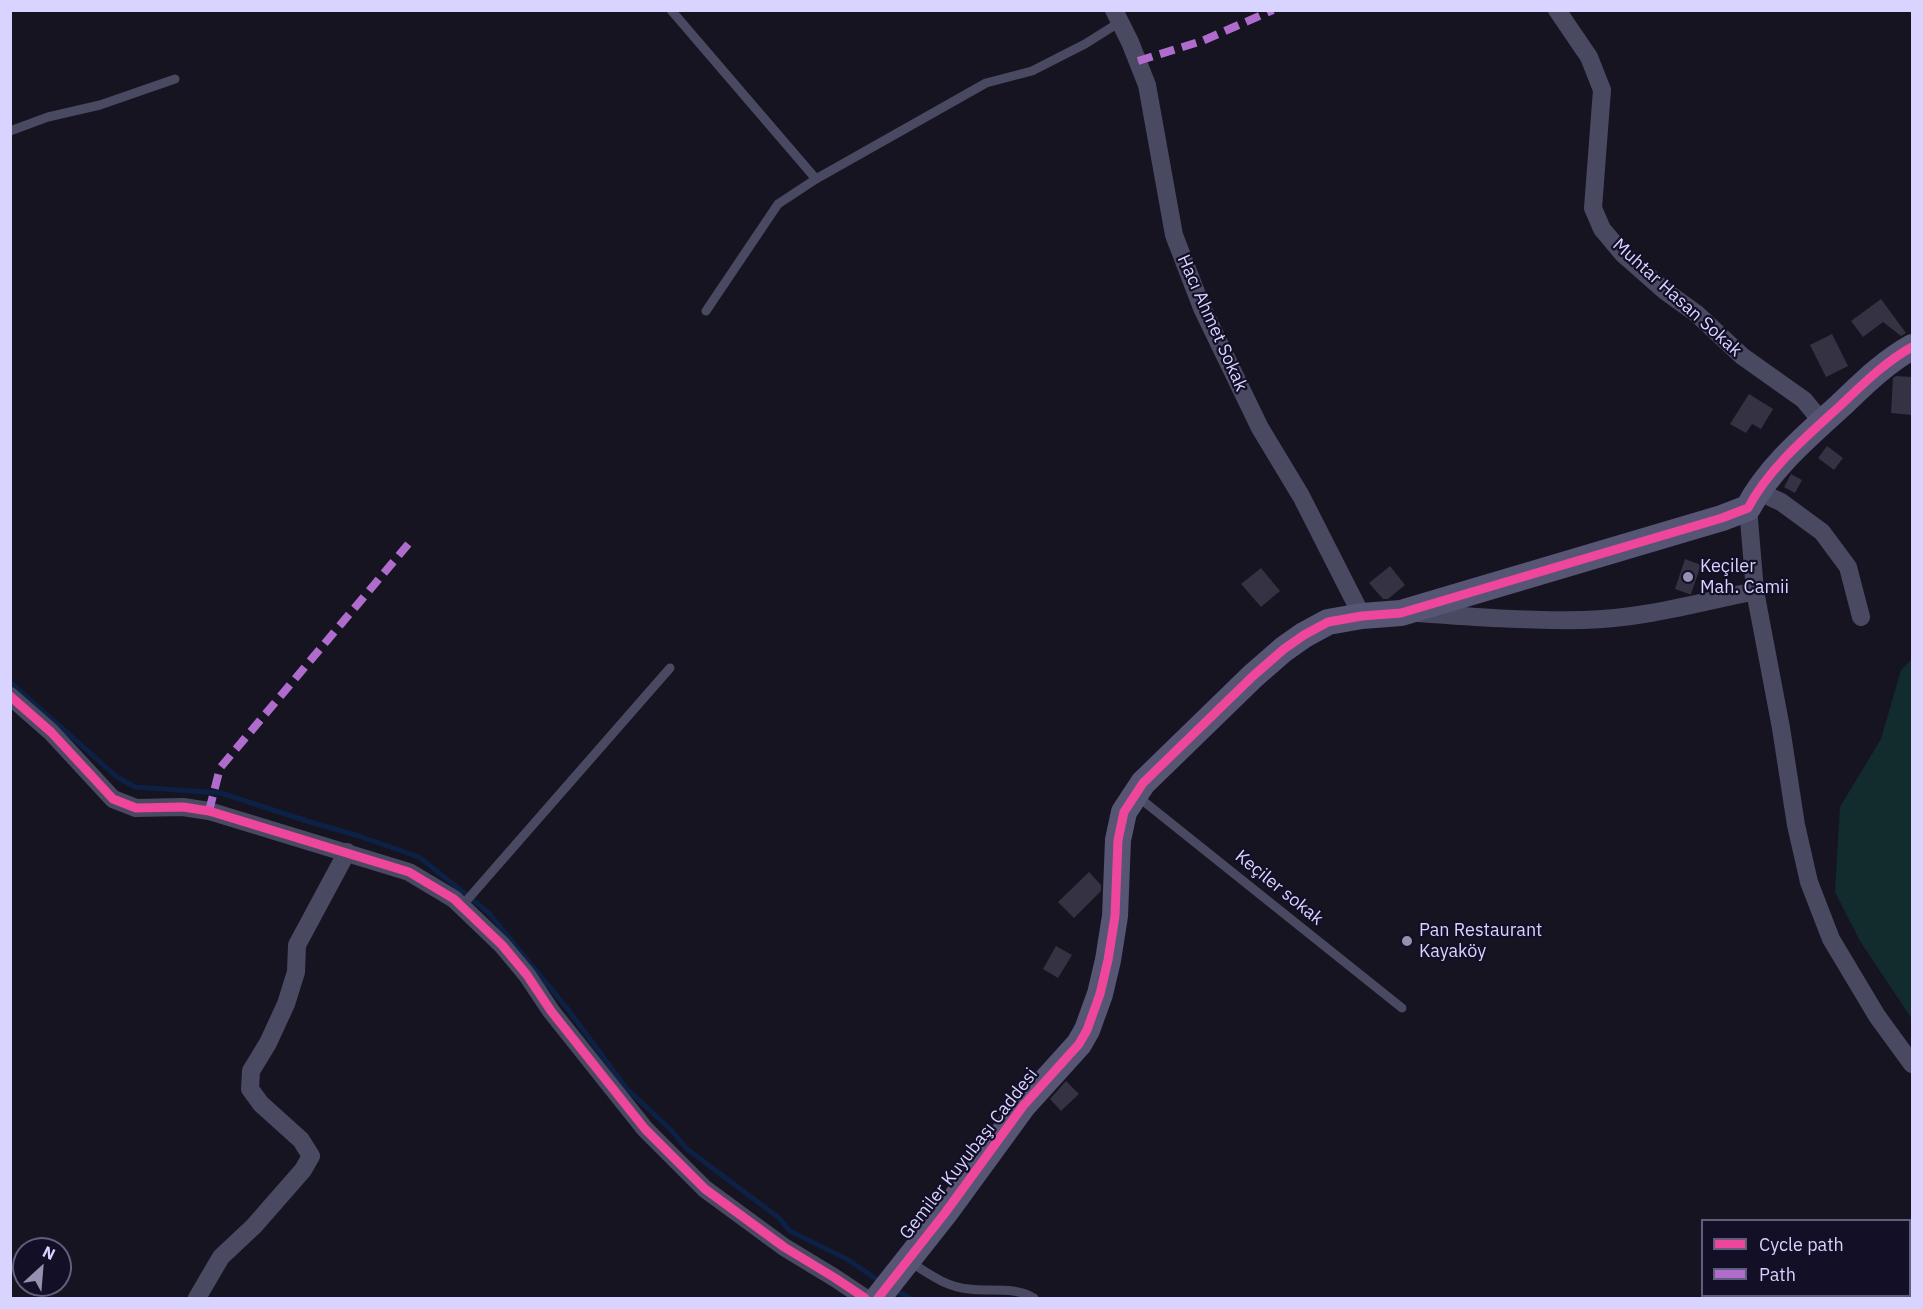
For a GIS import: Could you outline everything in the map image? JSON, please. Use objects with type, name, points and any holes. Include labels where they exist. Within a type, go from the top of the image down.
[{"type":"street","name":"Muhtar Hasan Sokak","points":[[1557,10],[1589,57],[1602,90],[1593,208],[1602,229],[1623,254],[1665,291],[1697,314],[1742,356],[1804,400],[1822,422]]},
{"type":"street","name":"Hacı Ahmet Sokak","points":[[1117,16],[1147,85],[1174,235],[1202,308],[1260,428],[1301,496],[1362,616]]},
{"type":"street","points":[[1401,612],[1711,521],[1753,500],[1798,445],[1822,422],[1885,364],[1912,348]]},
{"type":"street","points":[[1753,500],[1755,591],[1781,728],[1796,825],[1809,882],[1831,939],[1877,1016],[1912,1064]]},
{"type":"street","points":[[1753,500],[1781,501],[1822,532],[1848,567],[1861,617]]},
{"type":"street","points":[[1362,616],[1401,612],[1508,619],[1584,620],[1652,613],[1755,591]]},
{"type":"street","name":"Gemiler Kuyubaşı Caddesi","points":[[878,1299],[959,1194],[1017,1112],[1079,1044],[1087,1030],[1097,1004],[1108,960],[1115,916],[1118,840],[1124,812],[1135,794],[1143,783],[1284,649],[1328,622],[1362,616]]},
{"type":"street","points":[[10,696],[51,732],[113,799],[136,808],[183,807],[209,811],[409,872],[454,899],[502,945],[527,975],[551,1011],[645,1129],[705,1189],[784,1247],[865,1299]]},
{"type":"street","points":[[197,1299],[221,1257],[254,1226],[303,1170],[311,1156],[301,1140],[275,1118],[250,1089],[250,1071],[268,1042],[286,1004],[296,972],[297,945],[347,852]]},
{"type":"lane","points":[[671,10],[816,179]]},
{"type":"lane","points":[[706,311],[778,204],[816,179],[986,83],[1032,71],[1085,44],[1117,16]]},
{"type":"lane","points":[[10,132],[48,117],[100,105],[175,79]]},
{"type":"lane","points":[[462,906],[670,668]]},
{"type":"lane","name":"Keçiler sokak","points":[[1135,794],[1402,1008]]},
{"type":"lane","points":[[902,1269],[947,1284],[970,1289],[1001,1289],[1029,1295],[1034,1299]]},
{"type":"green space","points":[[1912,659],[1912,1019],[1860,941],[1835,892],[1840,807],[1881,739],[1901,670]]},
{"type":"building","points":[[1881,299],[1906,333],[1901,336],[1883,322],[1863,337],[1851,321]]},
{"type":"building","points":[[1832,334],[1848,366],[1826,377],[1810,345]]},
{"type":"building","points":[[1896,376],[1912,377],[1912,415],[1891,413],[1893,378]]},
{"type":"building","points":[[1749,394],[1773,409],[1761,429],[1752,424],[1746,433],[1730,424]]},
{"type":"building","points":[[1827,446],[1843,458],[1834,470],[1818,458]]},
{"type":"building","points":[[1791,474],[1802,480],[1795,493],[1784,487]]},
{"type":"building","name":"Keçiler Mah. Camii","points":[[1685,559],[1701,565],[1691,594],[1675,589]]},
{"type":"building","points":[[1390,566],[1405,585],[1388,599],[1383,599],[1369,583]]},
{"type":"building","points":[[1261,568],[1280,591],[1261,607],[1241,584]]},
{"type":"building","points":[[1089,872],[1101,885],[1101,891],[1074,918],[1058,902]]},
{"type":"building","points":[[1056,946],[1072,955],[1058,978],[1043,969]]},
{"type":"building","points":[[1066,1081],[1079,1094],[1061,1111],[1050,1099]]},
{"type":"waterway","points":[[10,682],[117,777],[135,787],[221,793],[419,857],[488,912],[566,1007],[627,1089],[670,1129],[687,1149],[778,1217],[790,1231],[847,1259],[882,1283]]},
{"type":"waterway","points":[[893,1289],[910,1298]]},
{"type":"marked path","points":[[1138,61],[1202,41],[1273,10]]},
{"type":"marked path","points":[[209,811],[220,768],[410,542]]},
{"type":"cycle path","points":[[878,1298],[945,1213],[1023,1106],[1079,1044],[1087,1030],[1100,994],[1108,960],[1115,916],[1118,840],[1124,812],[1143,783],[1253,676],[1284,649],[1328,622],[1401,613],[1722,518],[1748,508],[1767,479],[1802,441],[1875,374],[1912,347]]},
{"type":"cycle path","points":[[10,696],[51,732],[113,799],[136,808],[183,807],[209,811],[409,872],[454,899],[502,945],[527,975],[551,1011],[645,1129],[705,1189],[784,1247],[865,1298]]},
{"type":"place","name":"Keçiler Mah. Camii","points":[[1688,577]]},
{"type":"place","name":"Pan Restaurant Kayaköy","points":[[1407,941]]}]
